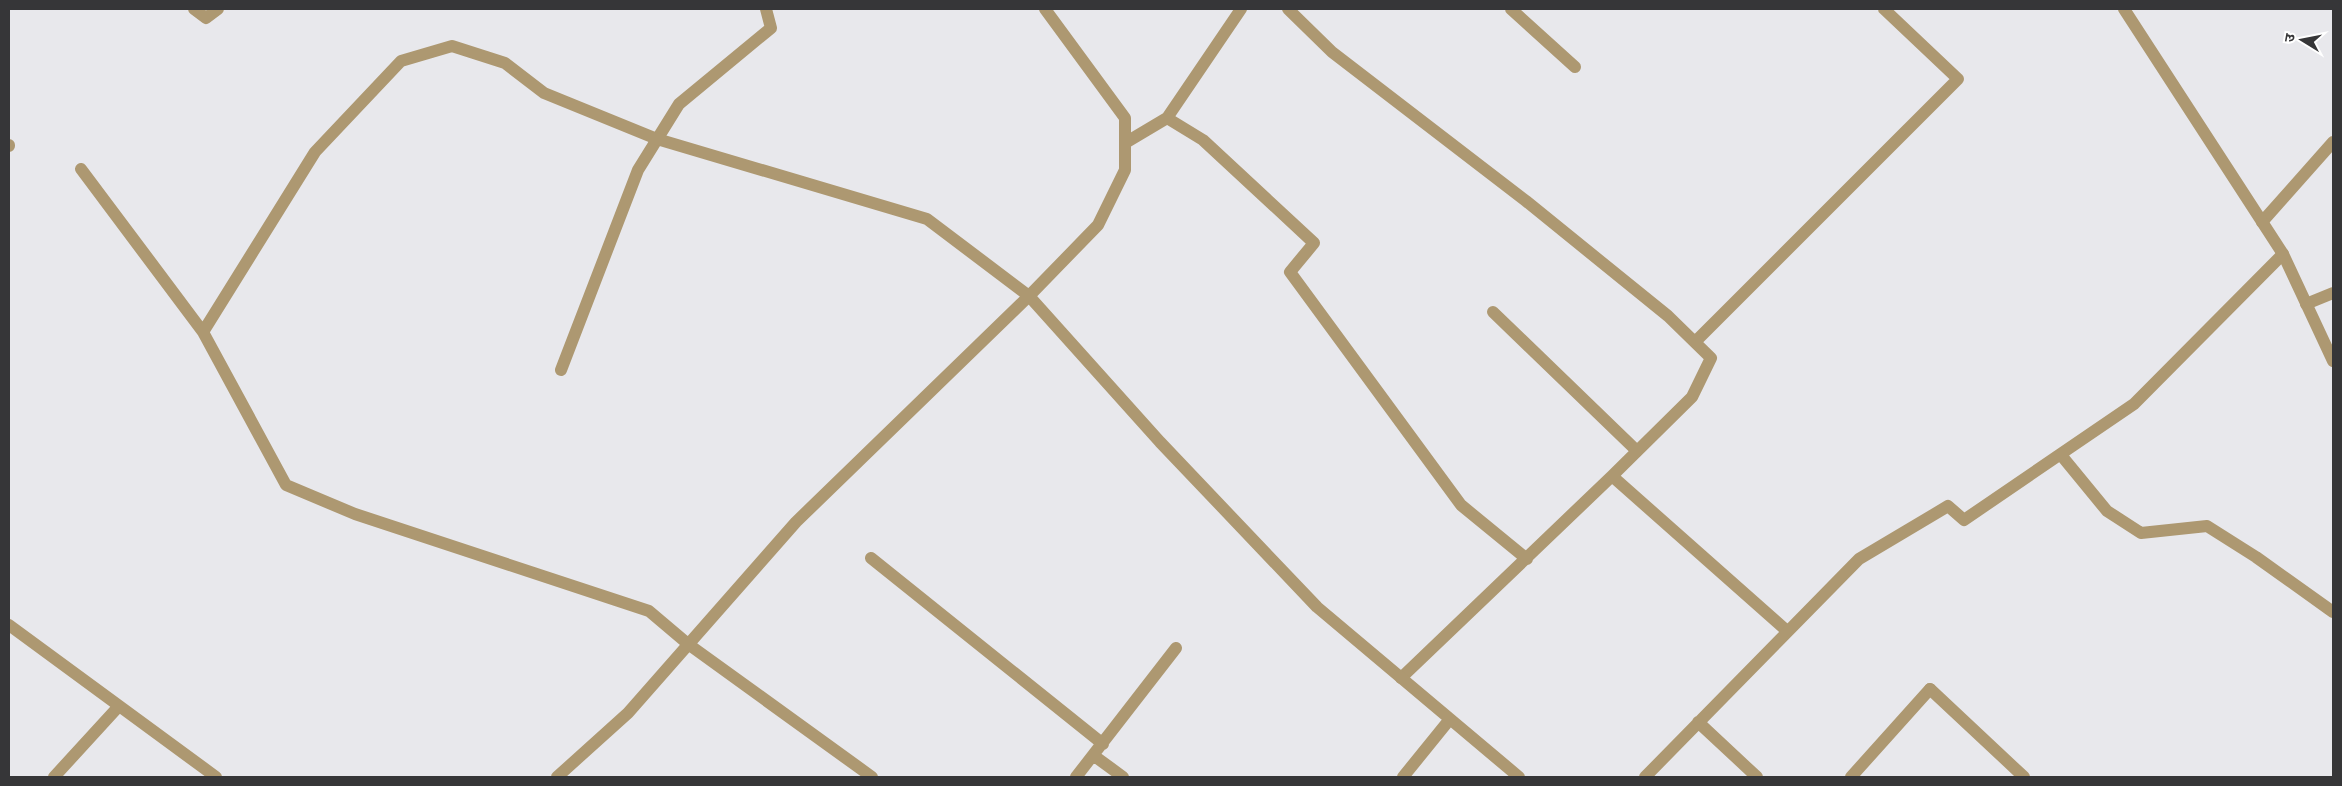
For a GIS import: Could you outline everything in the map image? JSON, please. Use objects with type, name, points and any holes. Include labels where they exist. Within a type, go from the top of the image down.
[{"type":"street","points":[[194,9],[206,18],[218,9]]},
{"type":"street","points":[[561,370],[638,170],[679,104],[770,28],[766,9]]},
{"type":"street","points":[[557,777],[628,713],[796,522],[1029,296],[1098,225],[1125,170],[1125,118],[1045,9]]},
{"type":"street","points":[[1125,143],[1167,118],[1241,9]]},
{"type":"street","points":[[1288,9],[1332,52],[1541,213],[1668,316],[1711,358],[1692,397],[1527,559],[1402,678]]},
{"type":"street","points":[[1510,9],[1575,67]]},
{"type":"street","points":[[1695,342],[1958,79],[1884,9]]},
{"type":"street","points":[[2124,9],[2283,254],[2333,361]]},
{"type":"street","points":[[203,332],[315,152],[401,61],[452,46],[505,63],[544,93],[657,139],[927,219],[1029,296],[1160,442],[1317,607],[1520,777]]},
{"type":"street","points":[[1167,118],[1203,140],[1314,243],[1290,272],[1461,505],[1527,559]]},
{"type":"street","points":[[2262,222],[2333,142]]},
{"type":"street","points":[[81,168],[203,332],[286,485],[355,514],[649,611],[688,644],[872,777]]},
{"type":"street","points":[[1645,777],[1859,559],[1948,506],[1964,520],[2134,404],[2283,254]]},
{"type":"street","points":[[2306,304],[2333,293]]},
{"type":"street","points":[[1493,312],[1637,451]]},
{"type":"street","points":[[2061,454],[2107,511],[2141,534],[2207,526],[2256,557],[2333,612]]},
{"type":"street","points":[[1612,476],[1787,631]]},
{"type":"street","points":[[871,558],[1102,744]]},
{"type":"street","points":[[9,625],[216,777]]},
{"type":"street","points":[[1076,777],[1176,648]]},
{"type":"street","points":[[1851,777],[1930,688],[2024,777]]},
{"type":"street","points":[[54,777],[119,706]]},
{"type":"street","points":[[1403,777],[1450,718]]},
{"type":"street","points":[[1698,722],[1757,777]]},
{"type":"street","points":[[1093,755],[1123,777]]}]
